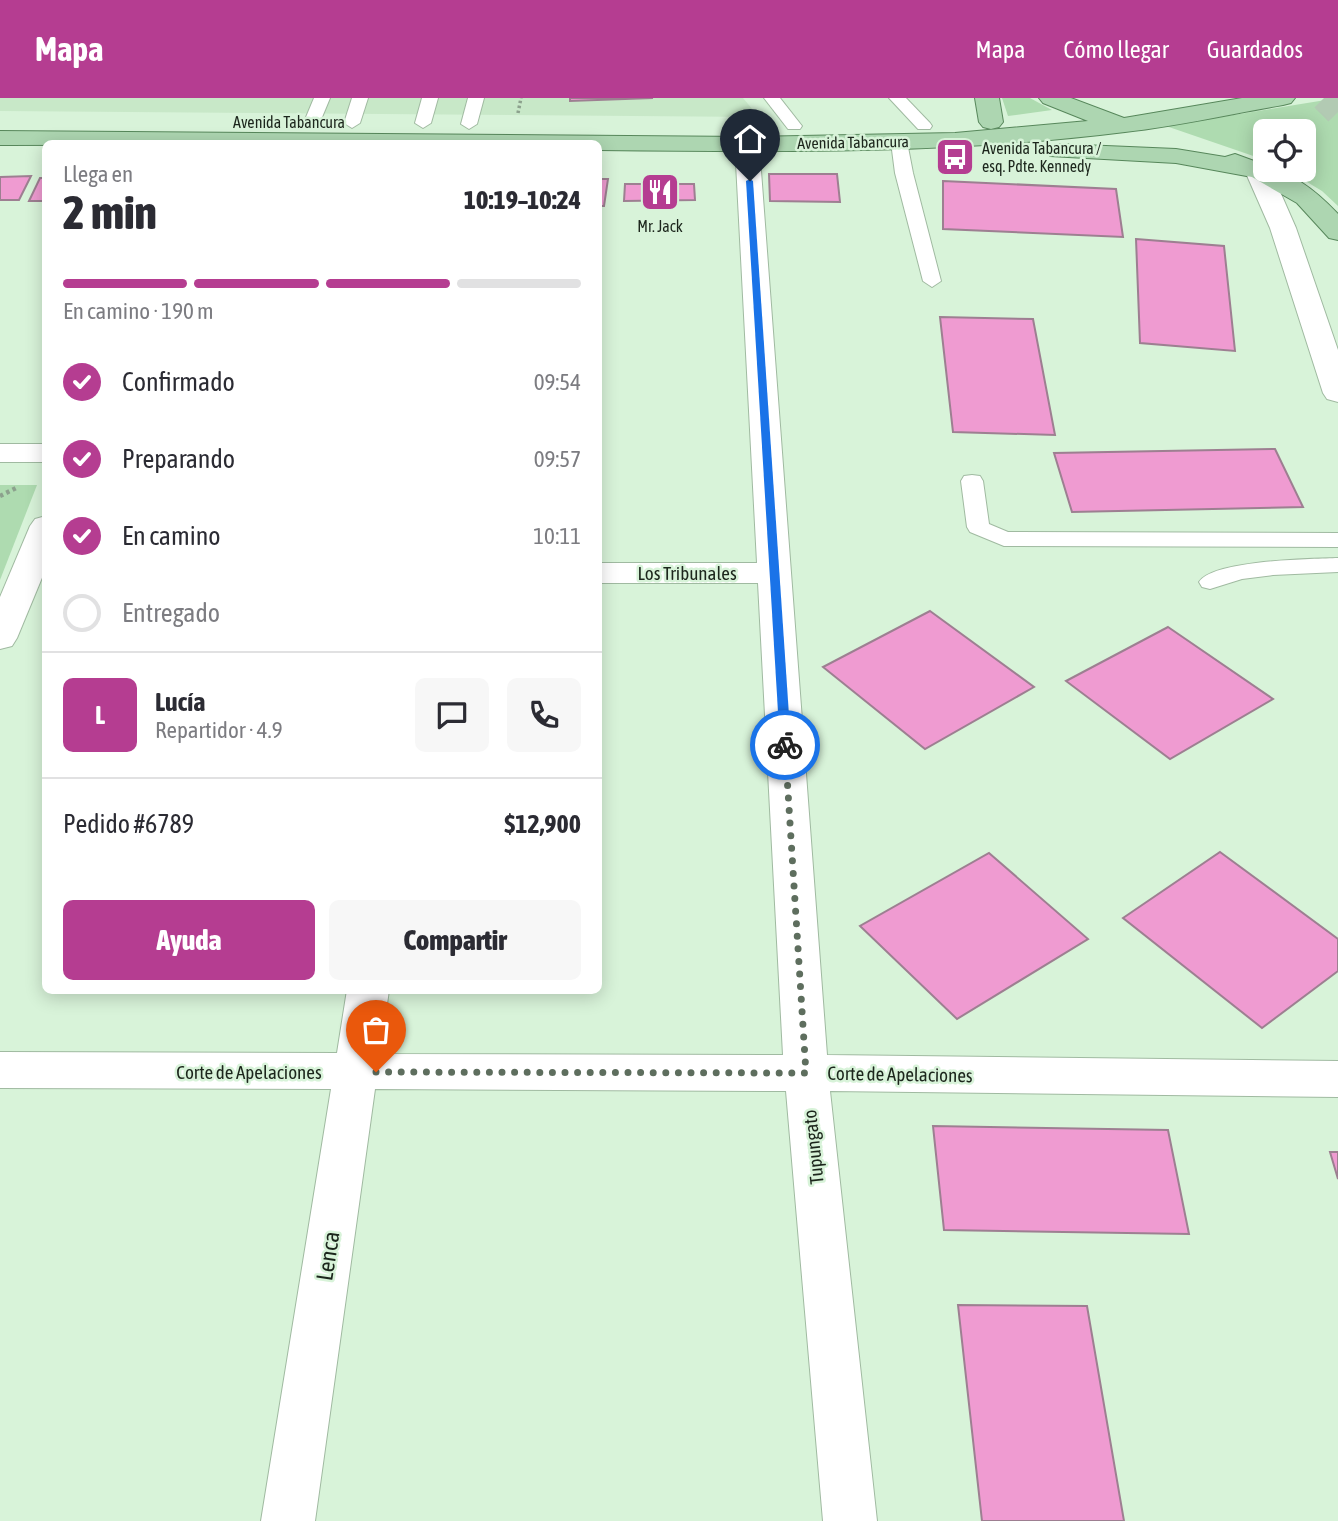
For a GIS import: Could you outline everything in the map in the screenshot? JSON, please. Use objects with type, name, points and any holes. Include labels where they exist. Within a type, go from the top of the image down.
[{"type":"main road","points":[[987,98],[991,122]]},
{"type":"main road","points":[[1051,98],[1083,112],[1182,142],[1253,169]]},
{"type":"main road","name":"Avenida Tabancura","points":[[0,121],[747,144],[911,136],[1164,98]]},
{"type":"main road","name":"Avenida Tabancura","points":[[206,140],[319,131],[352,123],[794,126],[981,139],[1126,125],[1283,98]]},
{"type":"main road","points":[[319,131],[447,130],[469,124]]},
{"type":"main road","points":[[911,136],[977,148],[1175,156],[1253,170]]},
{"type":"main road","name":"Avenida Tabancura","points":[[0,138],[129,140]]},
{"type":"main road","points":[[1279,182],[1302,194],[1327,216],[1338,232]]},
{"type":"street","name":"Tupungato","points":[[747,144],[806,1073],[850,1521]]},
{"type":"street","points":[[1263,182],[1276,208],[1338,393]]},
{"type":"street","points":[[0,453],[42,453]]},
{"type":"street","points":[[0,638],[37,569],[42,545]]},
{"type":"street","name":"Los Tribunales","points":[[602,573],[775,573]]},
{"type":"street","name":"Lenca","points":[[288,1521],[367,994]]},
{"type":"street","name":"Corte de Apelaciones","points":[[0,1070],[806,1073],[1338,1079]]},
{"type":"lane","points":[[319,131],[322,98]]},
{"type":"lane","points":[[352,123],[360,98]]},
{"type":"lane","points":[[424,123],[430,98]]},
{"type":"lane","points":[[469,124],[476,98]]},
{"type":"lane","points":[[772,98],[794,126]]},
{"type":"lane","points":[[897,98],[911,136],[904,173],[932,281]]},
{"type":"lane","points":[[972,481],[978,527],[1004,539],[1338,540]]},
{"type":"lane","points":[[1210,582],[1237,571],[1257,568],[1338,565]]},
{"type":"shaded area","points":[[0,98],[743,98],[759,117],[0,111]]},
{"type":"shaded area","points":[[1002,98],[1030,98],[1052,110],[1008,116]]},
{"type":"shaded area","points":[[1338,98],[1338,206],[1307,182],[1316,182],[1316,119],[1253,119],[1253,156],[1166,126]]},
{"type":"shaded area","points":[[0,485],[37,485],[0,580]]},
{"type":"building","points":[[570,98],[653,98],[570,101]]},
{"type":"building","points":[[769,174],[837,174],[840,202],[770,201]]},
{"type":"building","points":[[31,176],[19,200],[0,200],[0,177]]},
{"type":"building","points":[[40,178],[42,178],[42,201],[29,201]]},
{"type":"building","points":[[602,179],[608,179],[604,206]]},
{"type":"building","points":[[943,181],[1116,189],[1123,237],[943,229]]},
{"type":"building","name":"Mr. Jack","points":[[625,184],[694,184],[695,200],[624,201]]},
{"type":"building","points":[[1136,239],[1224,246],[1235,351],[1140,343]]},
{"type":"building","points":[[940,317],[1033,319],[1055,435],[953,432]]},
{"type":"building","points":[[1275,449],[1303,507],[1072,512],[1054,453]]},
{"type":"building","points":[[930,611],[1034,687],[925,749],[823,667]]},
{"type":"building","points":[[1168,627],[1273,699],[1170,759],[1066,681]]},
{"type":"building","points":[[1220,852],[1338,939],[1338,971],[1262,1028],[1123,918]]},
{"type":"building","points":[[989,853],[1088,939],[957,1019],[860,926]]},
{"type":"building","points":[[933,1126],[1168,1130],[1189,1234],[944,1230]]},
{"type":"building","points":[[1330,1152],[1338,1152],[1338,1179]]},
{"type":"building","points":[[958,1305],[1087,1306],[1124,1521],[982,1521]]},
{"type":"tunnel","points":[[1324,98],[1338,112]]},
{"type":"way so far","points":[[376,1072],[806,1073],[785,745]]},
{"type":"place","name":"Avenida Tabancura / esq. Pdte. Kennedy","points":[[955,157]]},
{"type":"place","name":"Mr. Jack","points":[[660,192]]},
{"type":"route","points":[[750,181],[785,745]]}]
